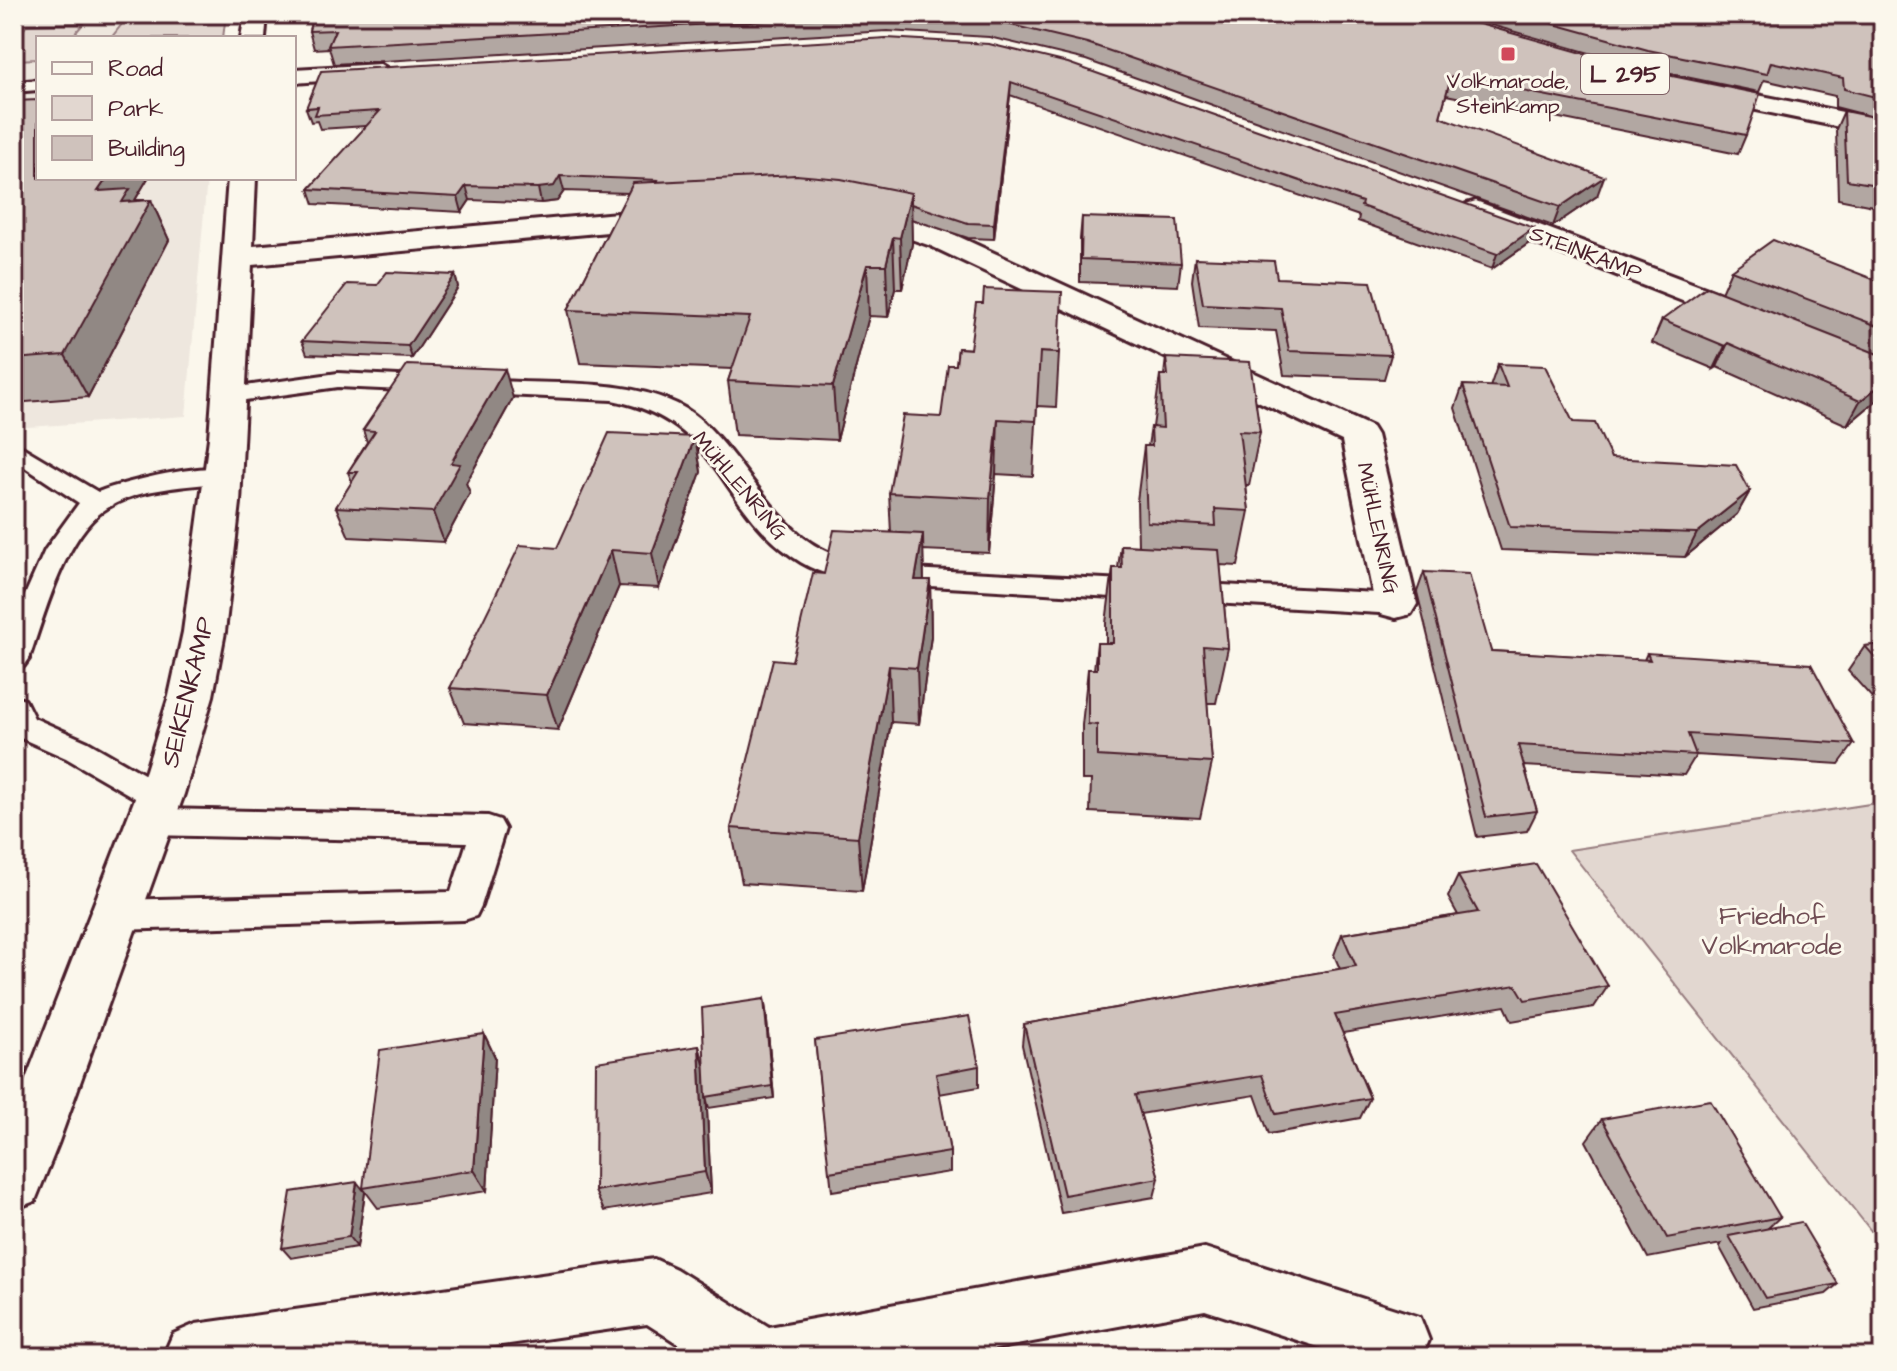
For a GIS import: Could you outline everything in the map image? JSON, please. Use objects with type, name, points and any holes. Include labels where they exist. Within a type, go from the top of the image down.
[{"type":"street","points":[[253,36],[256,14]]},
{"type":"street","points":[[296,76],[403,69]]},
{"type":"street","name":"L 295","points":[[1679,87],[1883,128]]},
{"type":"street","name":"SEIKENKAMP","points":[[14,1180],[42,1115],[154,810],[191,699],[208,613],[224,474],[242,180]]},
{"type":"street","name":"STEINKAMP","points":[[1448,199],[1778,327]]},
{"type":"street","name":"MÜHLENRING","points":[[819,213],[894,223],[942,240],[1359,435],[1396,604]]},
{"type":"street","points":[[237,257],[702,214]]},
{"type":"street","points":[[775,1357],[1205,1279],[1397,1340]]},
{"type":"street","points":[[196,1357],[654,1291],[757,1357]]},
{"type":"lane","points":[[14,87],[36,85]]},
{"type":"lane","name":"MÜHLENRING","points":[[231,395],[338,380],[612,393],[652,401],[685,419],[724,461],[757,510],[796,550],[832,567],[925,578],[1396,604]]},
{"type":"lane","points":[[14,449],[96,502]]},
{"type":"lane","points":[[14,659],[59,546],[96,502],[160,483],[224,474]]},
{"type":"lane","points":[[14,708],[22,726],[77,750],[154,810],[488,829],[464,906],[115,915]]},
{"type":"shaded area","points":[[130,14],[113,36],[36,36],[36,180],[207,180],[186,416],[14,428],[14,17]]},
{"type":"green space","points":[[130,14],[226,14],[223,36],[113,36]]},
{"type":"green space","points":[[84,23],[73,36],[36,36],[36,59],[14,60],[14,43],[27,25]]},
{"type":"green space","name":"Friedhof Volkmarode","points":[[1883,802],[1883,1246],[1569,850]]},
{"type":"building","points":[[313,14],[885,14],[328,46],[335,30],[309,31]]},
{"type":"building","points":[[888,14],[1444,14],[1643,70],[1760,94],[1746,135],[1451,77],[1440,117],[1604,177],[1560,207],[1087,43],[990,20]]},
{"type":"building","points":[[1518,14],[1883,14],[1883,99],[1844,89],[1843,78],[1771,62],[1767,74],[1648,50]]},
{"type":"building","points":[[887,38],[989,44],[1068,63],[1534,228],[1497,254],[1361,206],[1362,202],[1011,82],[994,224],[968,223],[911,204],[911,193],[841,179],[796,175],[657,182],[560,176],[554,186],[538,188],[466,186],[458,197],[309,189],[380,111],[315,115],[318,107],[306,108],[321,71]]},
{"type":"building","points":[[36,100],[36,180],[106,180],[98,191],[130,189],[122,202],[151,200],[65,355],[14,359],[14,101]]},
{"type":"building","points":[[1844,111],[1883,119],[1883,186],[1847,180]]},
{"type":"building","points":[[796,175],[841,179],[911,193],[900,238],[893,237],[886,265],[867,265],[833,386],[728,381],[750,317],[568,310],[633,183]]},
{"type":"building","points":[[1082,217],[1177,220],[1181,263],[1081,259]]},
{"type":"building","points":[[1773,240],[1883,283],[1883,328],[1731,270]]},
{"type":"building","points":[[1195,258],[1274,261],[1277,278],[1371,282],[1391,355],[1289,351],[1281,308],[1203,304]]},
{"type":"building","points":[[387,272],[455,275],[408,346],[302,341],[347,284],[377,285]]},
{"type":"building","points":[[1707,287],[1883,356],[1883,383],[1860,401],[1728,343],[1725,346],[1662,320]]},
{"type":"building","points":[[984,289],[1062,292],[1059,353],[1040,352],[1036,421],[998,419],[990,498],[889,493],[903,415],[941,417],[948,365],[956,365],[958,348],[970,349],[976,303],[983,303]]},
{"type":"building","points":[[1166,358],[1250,362],[1260,432],[1239,431],[1249,511],[1215,509],[1216,526],[1147,522],[1144,446],[1152,446],[1151,427],[1163,428],[1160,375],[1168,375]]},
{"type":"building","points":[[1498,364],[1545,366],[1573,422],[1595,423],[1611,458],[1736,465],[1750,491],[1697,533],[1510,527],[1463,385],[1507,387]]},
{"type":"building","points":[[407,365],[505,369],[451,463],[460,464],[433,512],[336,507],[358,472],[348,472],[375,431],[363,430]]},
{"type":"building","points":[[609,433],[695,437],[652,553],[611,550],[547,695],[450,688],[520,545],[557,548]]},
{"type":"building","points":[[834,530],[923,534],[915,580],[930,580],[917,668],[889,666],[858,837],[731,828],[773,659],[792,661],[813,573],[824,574]]},
{"type":"building","points":[[1121,545],[1219,550],[1228,648],[1203,646],[1212,763],[1097,756],[1097,725],[1088,724],[1088,669],[1097,669],[1097,643],[1113,643],[1113,568],[1122,568]]},
{"type":"building","points":[[1424,572],[1469,574],[1491,651],[1650,660],[1647,653],[1811,664],[1854,744],[1688,734],[1696,755],[1518,745],[1537,811],[1486,817]]},
{"type":"building","points":[[1883,644],[1883,666],[1865,646]]},
{"type":"building","points":[[1536,864],[1608,986],[1525,1000],[1516,985],[1335,1015],[1370,1098],[1276,1114],[1262,1075],[1135,1095],[1159,1178],[1064,1195],[1024,1024],[1356,966],[1342,934],[1478,912],[1458,876]]},
{"type":"building","points":[[764,999],[772,1086],[706,1097],[702,1008]]},
{"type":"building","points":[[969,1016],[979,1066],[936,1074],[950,1152],[829,1172],[815,1040]]},
{"type":"building","points":[[484,1034],[474,1170],[363,1188],[380,1050]]},
{"type":"building","points":[[699,1046],[705,1172],[595,1191],[596,1062]]},
{"type":"building","points":[[1710,1100],[1780,1217],[1667,1238],[1602,1119]]},
{"type":"building","points":[[357,1182],[349,1237],[282,1248],[291,1192]]},
{"type":"building","points":[[1801,1222],[1838,1284],[1765,1298],[1729,1236]]},
{"type":"building","points":[[587,1352],[587,1357],[563,1357]]},
{"type":"place","name":"Volkmarode, Steinkamp","points":[[1508,54]]}]
